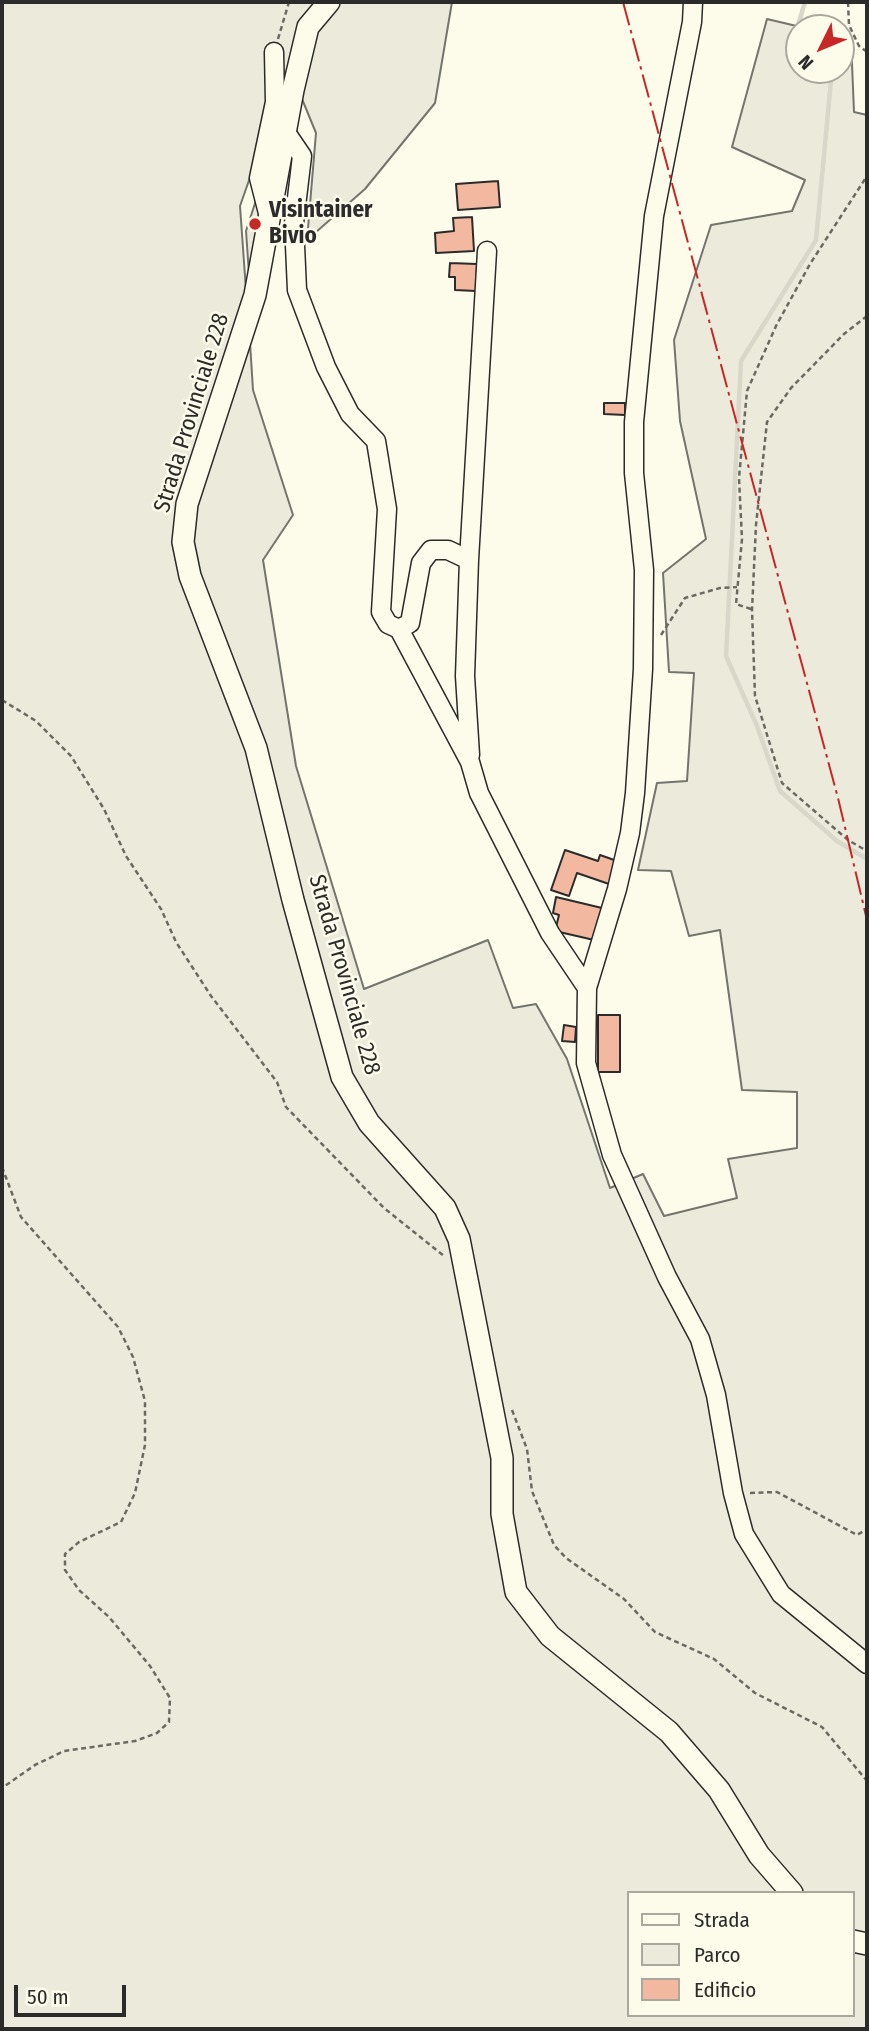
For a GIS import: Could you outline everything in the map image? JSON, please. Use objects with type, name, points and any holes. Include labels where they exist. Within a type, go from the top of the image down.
[{"type":"main road","name":"Strada Provinciale 228","points":[[329,2],[307,27],[255,295],[187,504],[183,542],[190,576],[256,748],[293,900],[342,1077],[369,1124],[445,1208],[458,1239],[502,1458],[502,1514],[516,1592],[550,1636],[669,1731],[719,1790],[759,1855],[790,1891]]},
{"type":"street","points":[[693,2],[692,22],[654,216],[634,422],[634,473],[644,570],[643,669],[630,833],[587,988],[586,1063],[612,1155],[667,1277],[700,1339],[716,1395],[733,1493],[744,1534],[781,1594],[867,1664]]},
{"type":"street","points":[[269,219],[260,178],[275,102],[274,52]]},
{"type":"street","points":[[285,131],[302,156],[294,223],[297,290],[318,347],[350,414],[376,441],[387,509],[381,612],[388,624],[399,629],[470,762],[479,793],[550,933],[587,988]]},
{"type":"street","points":[[470,762],[465,676],[487,251]]},
{"type":"street","points":[[399,629],[410,623],[421,563],[431,550],[448,550],[469,559]]},
{"type":"path","points":[[274,52],[289,2]]},
{"type":"path","points":[[848,2],[849,25],[859,46],[867,52]]},
{"type":"path","points":[[752,610],[736,604],[742,539],[739,478],[747,391],[776,326],[810,264],[867,176]]},
{"type":"path","points":[[867,316],[844,334],[791,388],[767,422],[756,525],[752,610],[755,696],[782,783],[848,840],[867,851]]},
{"type":"path","points":[[643,669],[685,597],[720,587],[738,587]]},
{"type":"path","points":[[2,700],[36,721],[71,756],[104,809],[126,856],[161,909],[176,942],[211,996],[277,1082],[286,1107],[384,1208],[447,1259]]},
{"type":"path","points":[[2,1167],[21,1217],[118,1328],[133,1357],[145,1401],[145,1445],[135,1493],[121,1522],[79,1542],[65,1554],[65,1570],[79,1590],[109,1618],[150,1666],[170,1698],[170,1710],[169,1722],[157,1732],[135,1741],[64,1752],[35,1765],[2,1788]]},
{"type":"path","points":[[510,1404],[527,1449],[532,1491],[554,1545],[566,1558],[624,1598],[655,1632],[714,1659],[755,1693],[822,1727],[867,1782]]},
{"type":"path","points":[[733,1493],[777,1492],[857,1535],[867,1529]]},
{"type":"green space","points":[[2,2],[317,2],[289,66],[240,206],[247,304],[178,542],[252,750],[338,1079],[441,1210],[454,1240],[497,1459],[512,1593],[666,1735],[784,1891],[628,1891],[628,2017],[855,2017],[855,1946],[867,1949],[867,2029],[2,2029]]},
{"type":"green space","points":[[339,2],[452,2],[435,103],[365,189],[307,240],[316,133],[300,94],[315,31]]},
{"type":"green space","points":[[767,19],[785,23],[785,84],[853,84],[854,112],[867,115],[867,1939],[855,1937],[855,1891],[797,1891],[723,1787],[554,1633],[521,1590],[463,1237],[373,1121],[347,1075],[194,575],[191,505],[249,327],[253,390],[293,515],[263,560],[296,766],[364,989],[488,940],[513,1008],[536,1004],[567,1059],[610,1188],[643,1174],[664,1216],[737,1198],[728,1159],[797,1148],[797,1092],[742,1090],[720,930],[689,936],[671,871],[638,870],[657,783],[687,781],[694,673],[669,672],[663,573],[706,539],[680,421],[674,340],[711,225],[792,211],[805,180],[732,147]]},
{"type":"shaded area","points":[[259,191],[265,196],[249,274],[246,231]]},
{"type":"building","points":[[498,181],[500,207],[458,210],[456,184]]},
{"type":"building","points":[[472,217],[474,251],[436,253],[435,233],[454,231],[453,218]]},
{"type":"building","points":[[450,263],[477,264],[476,291],[455,290],[455,277],[449,277]]},
{"type":"building","points":[[604,403],[625,403],[625,415],[604,414]]},
{"type":"building","points":[[565,850],[598,861],[600,855],[617,861],[609,884],[577,873],[569,896],[551,890]]},
{"type":"building","points":[[556,897],[602,908],[594,940],[555,931],[559,915],[553,913]]},
{"type":"building","points":[[598,1015],[620,1015],[620,1072],[598,1072]]},
{"type":"building","points":[[564,1025],[576,1027],[575,1042],[562,1041]]},
{"type":"waterway","points":[[801,14],[805,2]]},
{"type":"waterway","points":[[831,84],[816,240],[741,361],[726,656],[757,726],[780,791],[837,841],[867,859]]},
{"type":"power","points":[[623,2],[838,798],[867,920]]},
{"type":"place","name":"Visintainer Bivio","points":[[255,224]]}]
